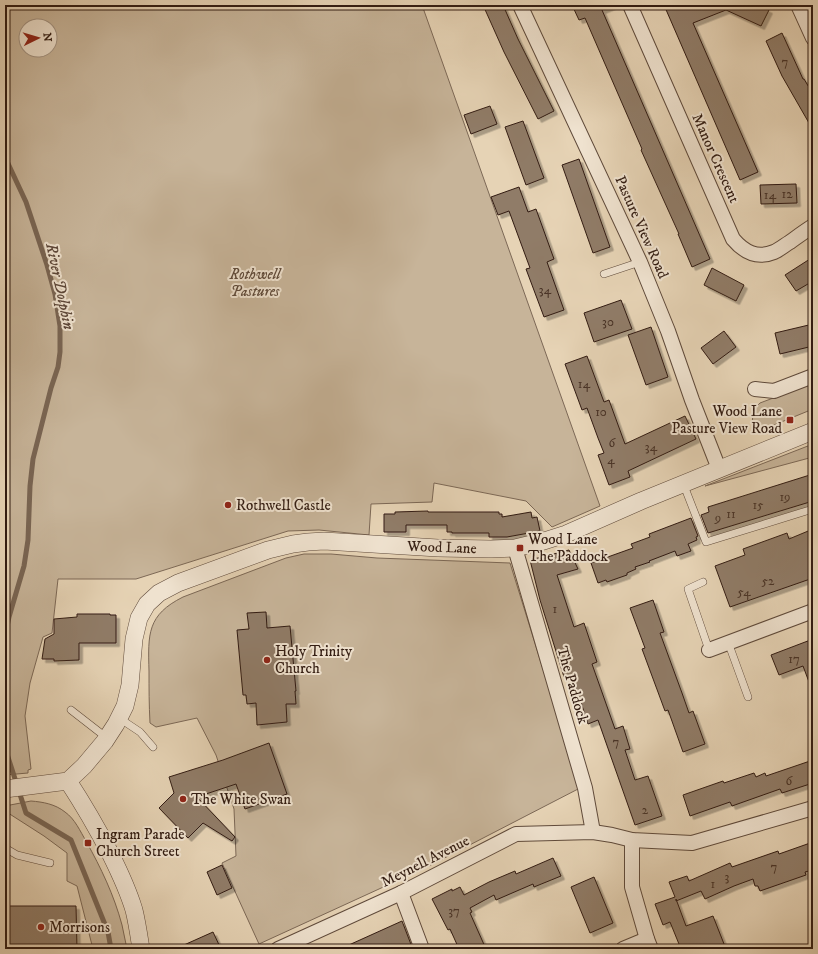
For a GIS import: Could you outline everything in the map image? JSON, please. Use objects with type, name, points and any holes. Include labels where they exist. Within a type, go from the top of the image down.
[{"type":"street","name":"Pasture View Road","points":[[520,5],[640,262],[668,331],[692,400],[719,469]]},
{"type":"street","name":"Manor Crescent","points":[[630,5],[733,239],[747,252],[766,254],[775,252],[813,226]]},
{"type":"street","points":[[798,5],[813,38]]},
{"type":"street","points":[[755,389],[774,391],[813,376]]},
{"type":"street","name":"Wood Lane","points":[[68,781],[84,766],[107,738],[125,706],[130,685],[134,639],[139,618],[147,604],[159,593],[178,583],[268,550],[308,542],[324,541],[438,548],[515,548],[566,534],[683,483],[813,431]]},
{"type":"street","name":"The Paddock","points":[[515,548],[585,788],[593,832]]},
{"type":"street","points":[[709,650],[813,610]]},
{"type":"street","points":[[5,789],[68,781],[85,807],[120,873],[134,910],[141,949]]},
{"type":"street","name":"Meynell Avenue","points":[[278,949],[401,893],[516,834],[593,832],[632,840],[692,844],[813,808]]},
{"type":"street","points":[[623,949],[649,944],[632,887],[632,840]]},
{"type":"street","points":[[401,893],[422,949]]},
{"type":"lane","points":[[604,274],[640,262]]},
{"type":"lane","points":[[683,483],[706,542],[813,509]]},
{"type":"lane","points":[[703,582],[688,588],[709,650]]},
{"type":"lane","points":[[728,642],[748,697]]},
{"type":"lane","points":[[71,710],[107,738]]},
{"type":"lane","points":[[119,718],[140,732],[154,747]]},
{"type":"lane","points":[[5,848],[17,855],[50,863]]},
{"type":"green space","name":"Rothwell Pastures","points":[[5,5],[422,5],[600,506],[552,527],[526,501],[434,483],[432,502],[371,504],[369,535],[319,530],[288,531],[136,579],[58,579],[52,633],[43,637],[30,683],[25,716],[31,769],[28,770],[28,773],[5,775]]},
{"type":"green space","points":[[813,383],[813,409],[752,434],[753,413],[760,403]]},
{"type":"green space","points":[[813,444],[813,457],[705,486]]},
{"type":"green space","points":[[304,554],[510,563],[580,788],[427,867],[259,944],[222,863],[236,856],[234,809],[216,755],[197,718],[156,727],[150,723],[150,636],[152,627],[162,611],[183,597],[286,558]]},
{"type":"green space","points":[[31,801],[53,805],[61,809],[72,818],[77,825],[107,882],[119,914],[127,949],[93,949],[77,886],[67,881],[67,853],[5,811],[5,806]]},
{"type":"building","points":[[483,5],[503,5],[518,39],[554,111],[538,119],[504,52]]},
{"type":"building","points":[[572,5],[614,5],[602,10],[710,259],[692,267],[585,18],[579,20]]},
{"type":"building","points":[[664,5],[758,5],[769,10],[761,26],[726,10],[693,23],[758,172],[740,180]]},
{"type":"building","points":[[782,33],[803,79],[813,94],[813,130],[782,76],[766,41]]},
{"type":"building","points":[[490,106],[497,124],[471,134],[464,115]]},
{"type":"building","points":[[523,121],[544,178],[526,185],[505,127]]},
{"type":"building","points":[[579,159],[610,247],[593,253],[562,165]]},
{"type":"building","points":[[796,184],[797,203],[761,204],[760,185]]},
{"type":"building","points":[[519,187],[528,212],[536,209],[554,259],[547,262],[564,310],[544,317],[526,269],[530,268],[509,211],[498,215],[491,197]]},
{"type":"building","points":[[813,257],[813,281],[796,291],[785,275]]},
{"type":"building","points":[[712,268],[744,285],[736,301],[704,285]]},
{"type":"building","points":[[621,300],[632,329],[594,342],[584,313]]},
{"type":"building","points":[[813,324],[813,346],[780,354],[775,333]]},
{"type":"building","points":[[651,327],[668,377],[646,385],[628,335]]},
{"type":"building","points":[[724,331],[736,347],[713,364],[701,348]]},
{"type":"building","points":[[587,356],[604,402],[609,400],[625,444],[685,416],[696,439],[628,471],[630,477],[609,485],[598,455],[604,453],[587,408],[582,410],[565,364]]},
{"type":"building","points":[[813,474],[813,501],[708,533],[701,515],[709,512],[708,507]]},
{"type":"building","points":[[395,512],[499,512],[499,514],[502,514],[502,517],[531,512],[532,518],[537,517],[540,531],[507,537],[489,537],[489,533],[447,532],[447,525],[406,525],[406,532],[384,532],[384,514],[395,514]]},
{"type":"building","points":[[691,518],[698,536],[696,537],[697,540],[688,544],[691,551],[677,556],[675,551],[635,567],[636,569],[627,573],[627,575],[607,582],[606,580],[598,583],[591,563],[633,548],[631,544],[650,537],[649,534]]},
{"type":"building","points":[[813,529],[813,578],[730,607],[715,566],[745,555],[743,549],[787,533],[789,539]]},
{"type":"building","points":[[569,550],[578,569],[557,575],[574,627],[584,623],[597,662],[592,664],[615,729],[623,726],[630,749],[625,750],[635,780],[648,776],[662,816],[635,825],[598,720],[588,724],[572,675],[564,677],[540,600],[530,560]]},
{"type":"building","points":[[653,600],[664,632],[660,633],[689,713],[693,711],[705,744],[683,752],[668,710],[665,711],[642,649],[645,648],[630,608]]},
{"type":"building","name":"Holy Trinity Church","points":[[266,612],[267,628],[290,626],[296,704],[286,704],[287,722],[257,725],[256,703],[247,704],[246,695],[243,695],[237,630],[249,629],[247,613]]},
{"type":"building","points":[[77,614],[116,615],[116,643],[79,643],[79,660],[54,661],[54,659],[42,659],[45,639],[54,634],[54,619],[77,617]]},
{"type":"building","points":[[813,639],[812,690],[803,666],[779,675],[771,655]]},
{"type":"building","points":[[269,743],[287,794],[245,809],[236,784],[197,797],[235,837],[232,841],[203,823],[188,838],[159,808],[174,793],[169,777],[223,760]]},
{"type":"building","points":[[813,760],[813,783],[782,793],[780,789],[732,806],[730,802],[690,816],[683,795],[723,781],[724,783],[754,773],[756,777],[765,773],[766,776]]},
{"type":"building","points":[[813,842],[813,870],[805,872],[806,875],[760,891],[758,886],[755,886],[753,879],[705,899],[701,891],[677,901],[686,926],[713,916],[726,949],[681,949],[670,922],[663,925],[655,904],[675,897],[669,882],[687,876],[689,881],[730,863],[732,867],[778,851],[779,854]]},
{"type":"building","points":[[553,858],[561,876],[534,887],[533,884],[496,900],[494,895],[470,908],[472,912],[470,913],[486,949],[459,949],[450,929],[448,930],[432,899],[452,889],[452,891],[460,887],[464,895],[515,871],[516,874]]},
{"type":"building","points":[[222,865],[232,888],[217,895],[207,872]]},
{"type":"building","points":[[594,877],[613,923],[590,933],[571,887]]},
{"type":"building","name":"Morrisons","points":[[5,906],[76,906],[77,949],[5,949]]},
{"type":"building","points":[[402,921],[412,947],[408,949],[340,949]]},
{"type":"building","points":[[213,932],[221,949],[175,949]]},
{"type":"waterway","name":"River Dolphin","points":[[5,157],[26,202],[47,265],[55,294],[60,326],[60,352],[58,367],[51,388],[33,459],[30,486],[28,540],[24,566],[5,636]]},
{"type":"waterway","name":"River Dolphin","points":[[5,727],[7,754],[26,813],[71,840],[108,932],[111,949]]},
{"type":"place","name":"Wood Lane Pasture View Road","points":[[790,420]]},
{"type":"place","name":"Rothwell Castle","points":[[228,505]]},
{"type":"place","name":"Wood Lane The Paddock","points":[[520,548]]},
{"type":"place","name":"Holy Trinity Church","points":[[267,660]]},
{"type":"place","name":"The White Swan","points":[[183,799]]},
{"type":"place","name":"Ingram Parade Church Street","points":[[88,843]]},
{"type":"place","name":"Morrisons","points":[[41,927]]}]
